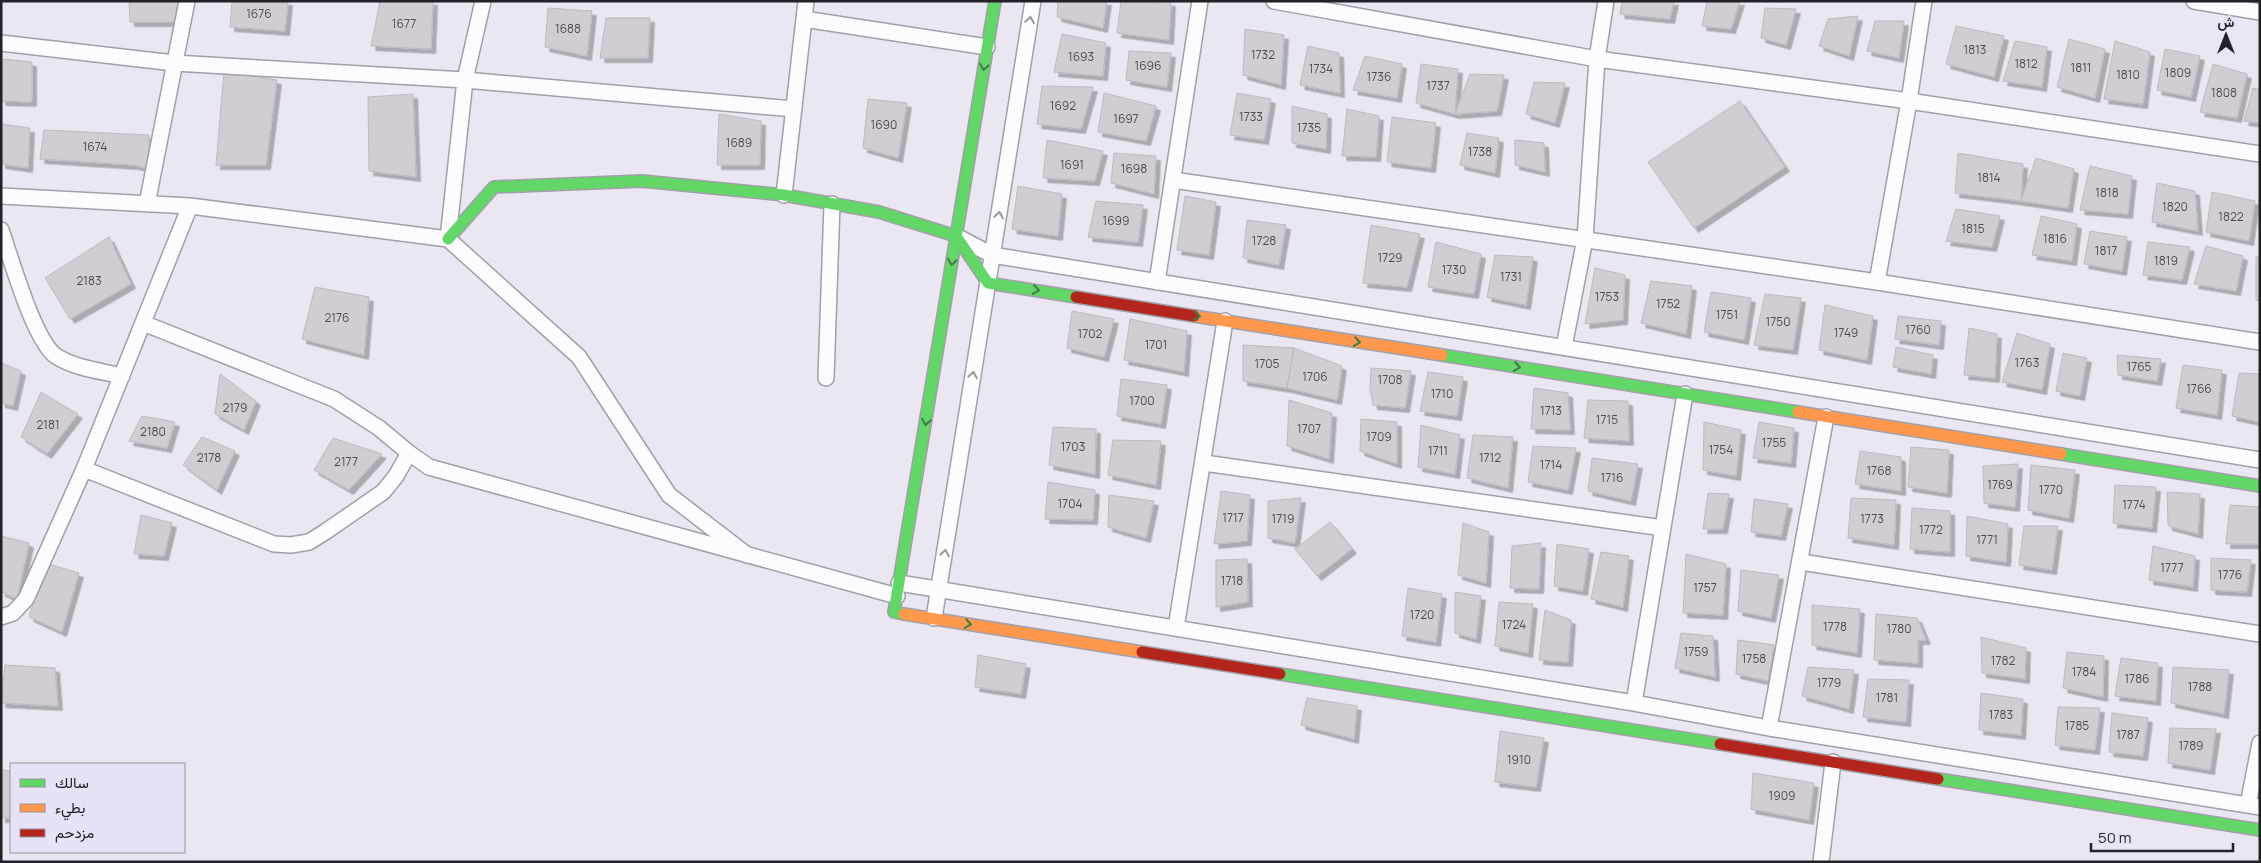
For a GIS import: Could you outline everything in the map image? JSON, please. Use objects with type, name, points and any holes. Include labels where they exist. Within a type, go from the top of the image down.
[{"type":"street","points":[[147,204],[187,1]]},
{"type":"street","points":[[448,239],[465,80],[483,1]]},
{"type":"street","points":[[784,196],[806,1]]},
{"type":"street","points":[[995,1],[894,612],[2260,830]]},
{"type":"street","points":[[934,618],[1033,1]]},
{"type":"street","points":[[1157,282],[1200,1]]},
{"type":"street","points":[[1274,1],[1597,59],[1909,101],[2260,154]]},
{"type":"street","points":[[1564,347],[1585,239],[1597,59],[1606,1]]},
{"type":"street","points":[[1877,282],[1909,101],[1924,1]]},
{"type":"street","points":[[2194,1],[2260,12]]},
{"type":"street","points":[[804,19],[987,47]]},
{"type":"street","points":[[1,44],[174,63],[465,80],[794,109]]},
{"type":"street","points":[[1174,180],[1877,282],[2260,342]]},
{"type":"street","points":[[448,239],[494,187],[642,181],[784,196],[879,212],[956,236],[992,256],[2260,460]]},
{"type":"street","points":[[1,196],[190,206],[448,239],[579,357],[669,495],[747,555]]},
{"type":"street","points":[[826,378],[832,204]]},
{"type":"street","points":[[1,617],[14,613],[26,599],[84,469],[190,206]]},
{"type":"street","points":[[1,230],[33,320],[44,343],[55,355],[73,363],[122,376]]},
{"type":"street","points":[[956,236],[988,283],[2260,486]]},
{"type":"street","points":[[1176,628],[1204,463],[1225,320]]},
{"type":"street","points":[[143,323],[334,399],[379,428],[429,467],[747,555],[898,589],[939,589],[1634,703],[1769,728],[2254,806],[2260,743]]},
{"type":"street","points":[[1634,703],[1685,394]]},
{"type":"street","points":[[1769,728],[1801,562],[1826,417]]},
{"type":"street","points":[[84,469],[274,544],[291,545],[309,542],[383,492],[396,476],[409,453]]},
{"type":"street","points":[[1204,463],[1663,528]]},
{"type":"street","points":[[1801,562],[2260,634]]},
{"type":"street","points":[[1822,862],[1833,762]]},
{"type":"building","points":[[129,1],[180,1],[180,22],[130,22]]},
{"type":"building","points":[[232,1],[288,1],[285,31],[230,27]]},
{"type":"building","points":[[380,1],[433,1],[431,49],[371,46]]},
{"type":"building","points":[[1058,1],[1107,1],[1103,28],[1057,17]]},
{"type":"building","points":[[1121,1],[1171,2],[1169,40],[1117,33]]},
{"type":"building","points":[[1622,1],[1674,1],[1670,19],[1620,14]]},
{"type":"building","points":[[1707,1],[1740,1],[1731,29],[1702,26]]},
{"type":"building","points":[[548,8],[592,11],[587,56],[545,47]]},
{"type":"building","points":[[1765,8],[1796,9],[1786,45],[1761,38]]},
{"type":"building","points":[[1858,16],[1849,56],[1819,46],[1828,19]]},
{"type":"building","points":[[606,18],[650,18],[648,58],[600,58]]},
{"type":"building","points":[[1875,21],[1904,21],[1899,58],[1867,51]]},
{"type":"building","points":[[1956,26],[2004,36],[1994,77],[1946,64]]},
{"type":"building","points":[[1245,29],[1284,35],[1281,85],[1243,75]]},
{"type":"building","points":[[1062,34],[1106,43],[1103,76],[1054,72]]},
{"type":"building","points":[[2069,39],[2105,49],[2095,98],[2057,87]]},
{"type":"building","points":[[2015,41],[2047,47],[2042,87],[2003,81]]},
{"type":"building","points":[[2115,41],[2150,52],[2143,104],[2104,99]]},
{"type":"building","points":[[1308,46],[1339,53],[1340,93],[1300,85]]},
{"type":"building","points":[[2165,49],[2200,56],[2191,97],[2157,90]]},
{"type":"building","points":[[1129,51],[1171,53],[1167,87],[1126,80]]},
{"type":"building","points":[[1365,56],[1402,64],[1397,98],[1353,90]]},
{"type":"building","points":[[1,59],[32,62],[32,102],[1,101]]},
{"type":"building","points":[[1421,64],[1458,69],[1455,114],[1416,103]]},
{"type":"building","points":[[2213,64],[2247,74],[2237,118],[2200,112]]},
{"type":"building","points":[[224,72],[277,80],[266,165],[216,165]]},
{"type":"building","points":[[1470,74],[1504,75],[1497,111],[1455,114]]},
{"type":"building","points":[[1534,82],[1565,83],[1555,123],[1526,114]]},
{"type":"building","points":[[1042,86],[1093,87],[1081,129],[1037,124]]},
{"type":"building","points":[[2253,88],[2260,90],[2260,123],[2244,121]]},
{"type":"building","points":[[1104,93],[1156,106],[1146,141],[1098,132]]},
{"type":"building","points":[[1237,93],[1271,99],[1264,140],[1230,135]]},
{"type":"building","points":[[413,94],[416,177],[369,171],[368,97]]},
{"type":"building","points":[[868,99],[907,103],[898,158],[863,148]]},
{"type":"building","points":[[1740,101],[1785,167],[1694,228],[1648,162]]},
{"type":"building","points":[[1292,106],[1327,114],[1326,149],[1292,143]]},
{"type":"building","points":[[1347,109],[1379,116],[1376,157],[1342,156]]},
{"type":"building","points":[[719,114],[761,121],[760,165],[717,165]]},
{"type":"building","points":[[1392,117],[1436,123],[1431,168],[1387,162]]},
{"type":"building","points":[[1,124],[30,128],[28,168],[1,164]]},
{"type":"building","points":[[44,130],[149,135],[149,169],[134,165],[40,159]]},
{"type":"building","points":[[1467,133],[1499,138],[1495,173],[1460,165]]},
{"type":"building","points":[[1047,140],[1103,151],[1095,181],[1043,178]]},
{"type":"building","points":[[1515,140],[1544,143],[1545,172],[1515,165]]},
{"type":"building","points":[[1114,153],[1156,156],[1154,194],[1111,183]]},
{"type":"building","points":[[1958,153],[2023,164],[2021,201],[1955,193]]},
{"type":"building","points":[[2036,158],[2074,169],[2068,208],[2021,201]]},
{"type":"building","points":[[2090,166],[2132,176],[2128,214],[2080,210]]},
{"type":"building","points":[[2157,183],[2195,191],[2198,231],[2152,222]]},
{"type":"building","points":[[1018,186],[1062,194],[1058,236],[1012,229]]},
{"type":"building","points":[[2212,192],[2255,201],[2249,241],[2206,232]]},
{"type":"building","points":[[1185,196],[1216,202],[1209,255],[1177,250]]},
{"type":"building","points":[[1096,201],[1143,205],[1138,242],[1088,237]]},
{"type":"building","points":[[1956,209],[2000,216],[1992,247],[1946,241]]},
{"type":"building","points":[[2041,216],[2077,224],[2072,261],[2032,255]]},
{"type":"building","points":[[1247,220],[1286,225],[1279,265],[1243,258]]},
{"type":"building","points":[[1371,225],[1420,234],[1407,287],[1363,283]]},
{"type":"building","points":[[2090,231],[2127,237],[2122,271],[2084,264]]},
{"type":"building","points":[[109,237],[131,284],[70,319],[45,278]]},
{"type":"building","points":[[1436,242],[1481,254],[1474,294],[1428,287]]},
{"type":"building","points":[[2148,242],[2190,247],[2182,280],[2143,275]]},
{"type":"building","points":[[2206,246],[2243,256],[2236,291],[2194,284]]},
{"type":"building","points":[[1495,255],[1533,257],[1526,305],[1487,297]]},
{"type":"building","points":[[2256,257],[2260,257],[2260,301],[2256,300]]},
{"type":"building","points":[[1595,268],[1625,275],[1623,320],[1585,324]]},
{"type":"building","points":[[1651,281],[1692,286],[1686,334],[1641,323]]},
{"type":"building","points":[[315,287],[369,297],[364,355],[302,339]]},
{"type":"building","points":[[1711,292],[1751,298],[1744,340],[1704,332]]},
{"type":"building","points":[[1765,294],[1801,298],[1793,350],[1754,345]]},
{"type":"building","points":[[1825,305],[1873,316],[1867,360],[1819,350]]},
{"type":"building","points":[[1072,311],[1114,319],[1104,357],[1067,348]]},
{"type":"building","points":[[1898,316],[1941,321],[1939,345],[1895,339]]},
{"type":"building","points":[[1130,319],[1187,331],[1184,372],[1124,360]]},
{"type":"building","points":[[1969,328],[1997,334],[1995,378],[1964,375]]},
{"type":"building","points":[[2017,333],[2050,344],[2042,390],[2002,382]]},
{"type":"building","points":[[1243,345],[1294,348],[1287,388],[1243,381]]},
{"type":"building","points":[[1896,347],[1933,355],[1931,374],[1893,367]]},
{"type":"building","points":[[1294,348],[1342,366],[1337,400],[1287,388]]},
{"type":"building","points":[[2063,353],[2087,358],[2080,396],[2056,391]]},
{"type":"building","points":[[2117,355],[2161,359],[2157,381],[2118,375]]},
{"type":"building","points":[[1,363],[21,371],[13,406],[1,403]]},
{"type":"building","points":[[2183,365],[2222,370],[2217,415],[2176,408]]},
{"type":"building","points":[[1371,368],[1411,371],[1405,408],[1373,405],[1370,388]]},
{"type":"building","points":[[1428,372],[1463,377],[1457,416],[1420,411]]},
{"type":"building","points":[[2239,373],[2260,374],[2260,422],[2232,416]]},
{"type":"building","points":[[220,374],[256,401],[244,430],[215,414]]},
{"type":"building","points":[[1121,379],[1167,385],[1161,424],[1117,416]]},
{"type":"building","points":[[1534,388],[1568,393],[1570,430],[1531,429]]},
{"type":"building","points":[[41,392],[78,414],[47,454],[21,437]]},
{"type":"building","points":[[1289,400],[1332,413],[1329,459],[1287,446]]},
{"type":"building","points":[[1588,400],[1628,401],[1629,441],[1584,438]]},
{"type":"building","points":[[142,416],[175,422],[167,448],[129,441]]},
{"type":"building","points":[[1361,419],[1397,422],[1397,464],[1360,451]]},
{"type":"building","points":[[1704,422],[1741,430],[1736,476],[1703,470]]},
{"type":"building","points":[[1759,422],[1794,428],[1791,463],[1753,458]]},
{"type":"building","points":[[1421,425],[1460,435],[1455,474],[1418,467]]},
{"type":"building","points":[[1053,427],[1096,429],[1095,474],[1049,465]]},
{"type":"building","points":[[1473,435],[1513,437],[1508,488],[1467,478]]},
{"type":"building","points":[[202,437],[235,451],[217,490],[183,465]]},
{"type":"building","points":[[333,438],[382,454],[349,490],[314,470]]},
{"type":"building","points":[[1113,440],[1161,441],[1156,485],[1108,475]]},
{"type":"building","points":[[1533,446],[1576,448],[1568,490],[1528,482]]},
{"type":"building","points":[[1911,447],[1949,450],[1947,493],[1908,487]]},
{"type":"building","points":[[1860,451],[1901,457],[1901,491],[1855,484]]},
{"type":"building","points":[[1592,458],[1638,464],[1631,501],[1588,491]]},
{"type":"building","points":[[2018,464],[2015,507],[1984,503],[1983,466]]},
{"type":"building","points":[[2031,465],[2075,470],[2069,518],[2028,510]]},
{"type":"building","points":[[1048,482],[1095,490],[1093,520],[1045,519]]},
{"type":"building","points":[[2115,485],[2156,487],[2152,528],[2113,523]]},
{"type":"building","points":[[1221,491],[1250,495],[1247,541],[1214,544]]},
{"type":"building","points":[[2167,492],[2200,494],[2198,534],[2168,526]]},
{"type":"building","points":[[1708,493],[1729,494],[1723,529],[1703,529]]},
{"type":"building","points":[[1109,495],[1154,501],[1146,538],[1108,527]]},
{"type":"building","points":[[1301,498],[1295,543],[1268,538],[1268,501]]},
{"type":"building","points":[[1851,498],[1896,500],[1894,545],[1848,538]]},
{"type":"building","points":[[1754,499],[1788,504],[1781,536],[1751,532]]},
{"type":"building","points":[[2230,505],[2260,507],[2260,544],[2226,544]]},
{"type":"building","points":[[1912,508],[1950,511],[1950,552],[1910,549]]},
{"type":"building","points":[[141,515],[172,523],[164,556],[134,554]]},
{"type":"building","points":[[1967,516],[2008,524],[2006,562],[1966,556]]},
{"type":"building","points":[[1330,522],[1352,549],[1317,576],[1295,549]]},
{"type":"building","points":[[1463,523],[1489,532],[1486,583],[1458,575]]},
{"type":"building","points":[[2024,526],[2058,526],[2052,570],[2019,565]]},
{"type":"building","points":[[1,536],[29,543],[17,599],[1,592]]},
{"type":"building","points":[[1541,543],[1539,589],[1510,588],[1512,546]]},
{"type":"building","points":[[1557,544],[1589,549],[1583,591],[1554,586]]},
{"type":"building","points":[[2153,546],[2195,556],[2193,587],[2149,580]]},
{"type":"building","points":[[1601,552],[1629,556],[1623,607],[1591,599]]},
{"type":"building","points":[[1686,554],[1726,564],[1723,615],[1683,613]]},
{"type":"building","points":[[2211,558],[2251,560],[2247,592],[2211,590]]},
{"type":"building","points":[[1247,559],[1248,602],[1216,607],[1216,560]]},
{"type":"building","points":[[45,563],[79,573],[62,632],[29,617]]},
{"type":"building","points":[[1741,570],[1779,575],[1771,618],[1738,611]]},
{"type":"building","points":[[1408,588],[1442,594],[1436,642],[1402,636]]},
{"type":"building","points":[[1455,592],[1481,596],[1476,639],[1455,633]]},
{"type":"building","points":[[1499,602],[1533,604],[1528,653],[1495,646]]},
{"type":"building","points":[[1812,605],[1860,609],[1857,653],[1812,645]]},
{"type":"building","points":[[1545,610],[1571,620],[1568,662],[1539,660]]},
{"type":"building","points":[[1876,614],[1917,618],[1926,640],[1918,640],[1918,663],[1874,660]]},
{"type":"building","points":[[1681,633],[1713,636],[1715,677],[1675,668]]},
{"type":"building","points":[[1981,637],[2026,648],[2025,679],[1982,673]]},
{"type":"building","points":[[1738,640],[1774,645],[1768,681],[1736,674]]},
{"type":"building","points":[[2067,652],[2104,656],[2103,697],[2063,688]]},
{"type":"building","points":[[978,655],[1026,664],[1021,694],[975,687]]},
{"type":"building","points":[[2121,658],[2158,663],[2156,701],[2115,696]]},
{"type":"building","points":[[5,665],[55,668],[58,706],[1,703]]},
{"type":"building","points":[[1808,667],[1854,670],[1849,709],[1802,696]]},
{"type":"building","points":[[2173,667],[2229,670],[2224,714],[2171,703]]},
{"type":"building","points":[[1868,679],[1909,680],[1906,722],[1863,717]]},
{"type":"building","points":[[1981,693],[2023,699],[2021,735],[1979,730]]},
{"type":"building","points":[[1307,698],[1357,706],[1354,739],[1301,725]]},
{"type":"building","points":[[2058,707],[2100,708],[2095,750],[2055,745]]},
{"type":"building","points":[[2112,713],[2148,718],[2143,756],[2109,752]]},
{"type":"building","points":[[2170,728],[2216,729],[2210,770],[2168,763]]},
{"type":"building","points":[[1500,731],[1544,738],[1536,787],[1495,782]]},
{"type":"building","points":[[1,770],[10,771],[10,818],[1,818]]},
{"type":"building","points":[[1753,773],[1814,783],[1809,820],[1751,809]]},
{"type":"traffic: fast","points":[[904,614],[894,612],[995,1]]},
{"type":"traffic: fast","points":[[448,239],[494,187],[642,181],[784,195],[879,212],[956,236],[988,283],[1076,297]]},
{"type":"traffic: fast","points":[[1442,355],[1798,412]]},
{"type":"traffic: fast","points":[[2061,454],[2260,486]]},
{"type":"traffic: fast","points":[[1280,674],[1720,744]]},
{"type":"traffic: fast","points":[[1938,779],[2260,830]]},
{"type":"traffic: slow","points":[[1194,316],[1442,355]]},
{"type":"traffic: slow","points":[[1798,412],[2061,454]]},
{"type":"traffic: slow","points":[[904,614],[1142,652]]},
{"type":"traffic: jam","points":[[1076,297],[1194,316]]},
{"type":"traffic: jam","points":[[1142,652],[1280,674]]},
{"type":"traffic: jam","points":[[1720,744],[1938,779]]}]
